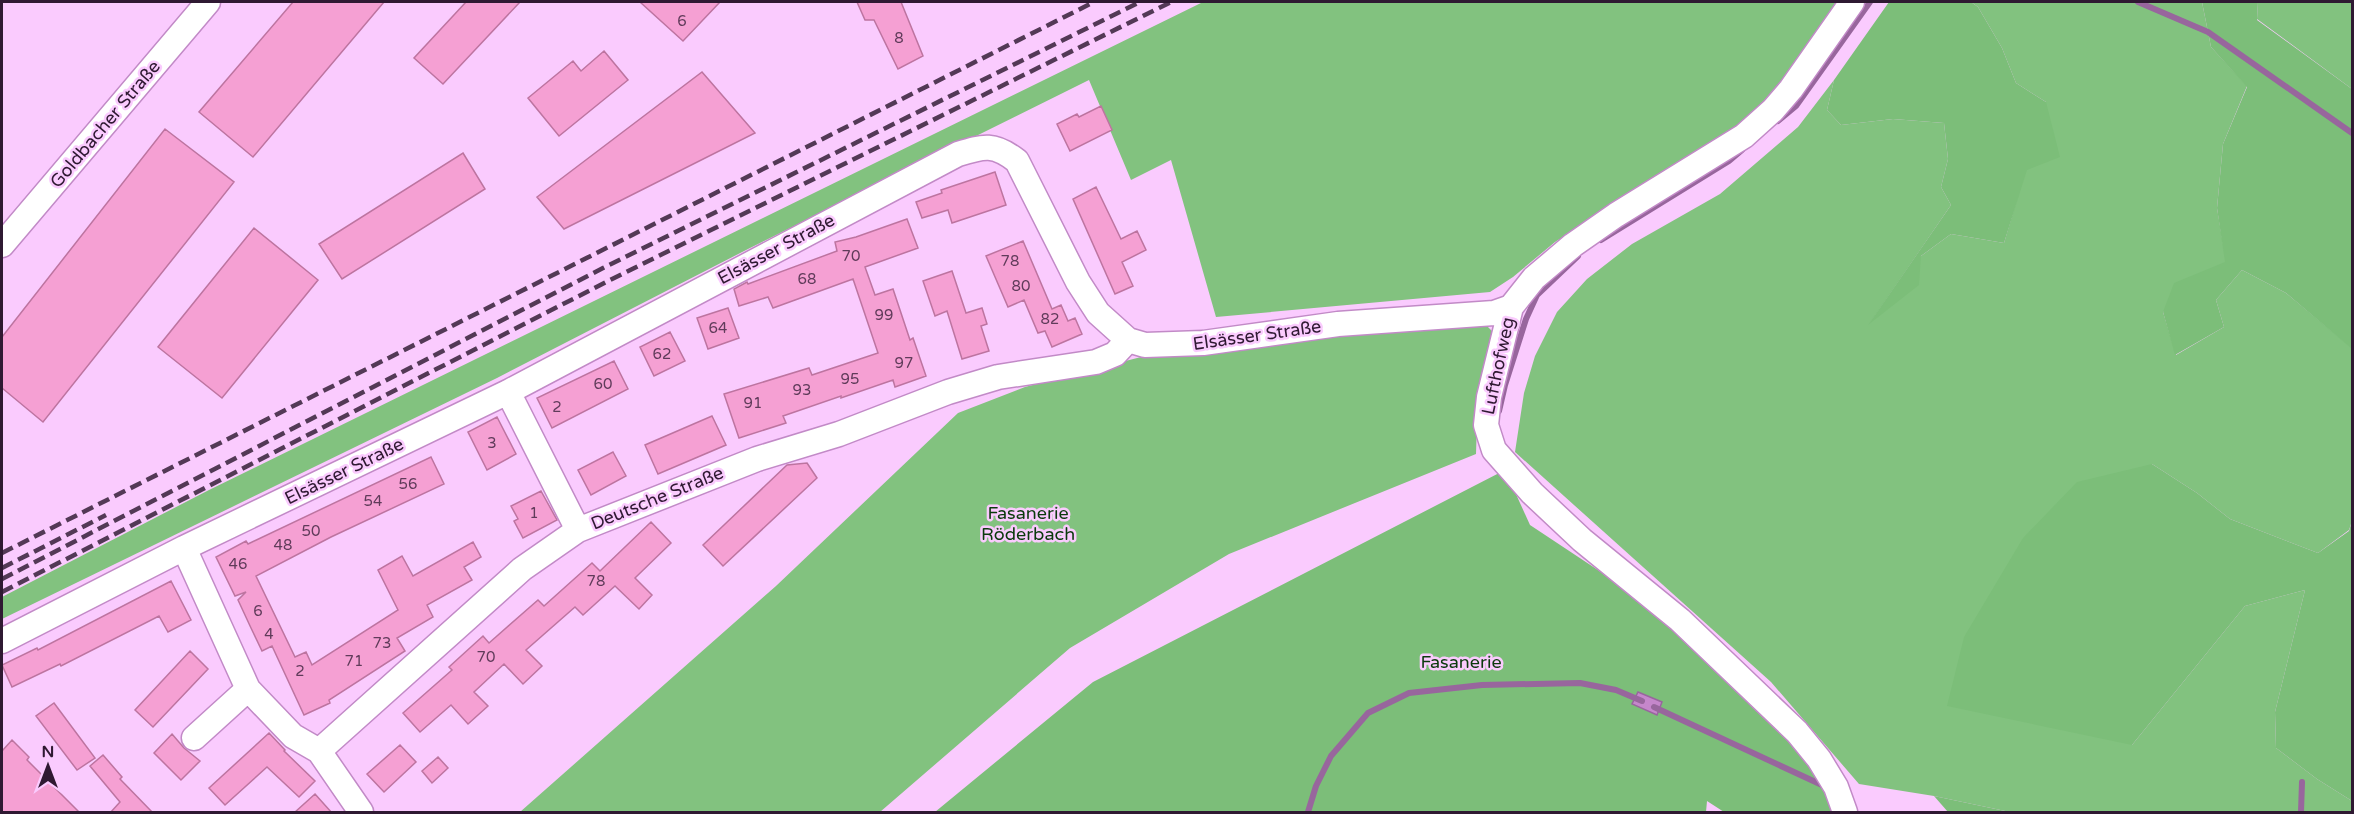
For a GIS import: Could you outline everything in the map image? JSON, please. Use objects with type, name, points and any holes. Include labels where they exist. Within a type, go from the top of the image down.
[{"type":"street","name":"Goldbacher Straße","points":[[2,245],[208,2]]},
{"type":"street","name":"Lufthofweg","points":[[1845,813],[1836,787],[1819,759],[1797,732],[1680,620],[1582,540],[1532,493],[1494,450],[1486,425],[1489,397],[1511,308],[1534,278],[1573,245],[1616,215],[1744,136],[1773,110],[1791,89],[1852,2]]},
{"type":"street","name":"Elsässer Straße","points":[[2,641],[184,549],[508,392],[947,159],[978,148],[992,147],[1003,150],[1017,161],[1078,282],[1098,313],[1128,340],[1145,345],[1203,343],[1338,324],[1494,313],[1511,308]]},
{"type":"street","name":"Deutsche Straße","points":[[319,751],[522,569],[578,530],[757,459],[839,434],[948,392],[998,377],[1095,362],[1115,354],[1128,340]]},
{"type":"street","points":[[508,392],[578,530]]},
{"type":"street","points":[[184,549],[248,689],[292,736],[319,751],[361,813]]},
{"type":"street","points":[[194,738],[248,689]]},
{"type":"green space","points":[[1203,2],[1838,2],[1808,47],[1757,111],[1722,137],[1555,242],[1513,277],[1490,292],[1216,317],[1171,160],[1131,180],[1089,80],[748,249],[497,378],[2,619],[2,597],[209,490]]},
{"type":"green space","points":[[1889,2],[1971,2],[1978,7],[2002,48],[2016,83],[2046,102],[2060,157],[2027,170],[2004,243],[1951,234],[1921,256],[1919,285],[1868,325],[1951,205],[1941,187],[1948,159],[1944,123],[1893,119],[1841,125],[1827,110],[1834,80]]},
{"type":"green space","points":[[1971,2],[2202,2],[2211,47],[2247,86],[2223,144],[2217,208],[2226,262],[2163,312],[2176,355],[2224,327],[2216,300],[2242,270],[2286,293],[2352,348],[2352,521],[2349,530],[2318,553],[2230,519],[2197,493],[2152,464],[2132,745],[2245,606],[2305,590],[2275,712],[2276,748],[2317,779],[2352,801],[2352,812],[2010,812],[1934,796],[1859,784],[1771,682],[1515,452],[1524,393],[1535,356],[1557,312],[1587,279],[1632,244],[1720,194],[1798,127],[1834,80],[1827,110],[1841,125],[1893,119],[1944,123],[1948,159],[1941,187],[1951,205],[1870,323],[1921,256],[1951,234],[2004,243],[2046,102],[2016,83],[2002,48],[1978,7]]},
{"type":"green space","points":[[2202,2],[2258,2],[2257,20],[2352,89],[2352,349],[2286,293],[2242,270],[2216,300],[2224,327],[2175,355],[2163,312],[2174,283],[2225,262],[2217,208],[2223,144],[2247,87],[2211,47]]},
{"type":"green space","points":[[2258,2],[2352,2],[2352,89],[2257,19]]},
{"type":"green space","name":"Fasanerie Röderbach","points":[[1485,324],[1496,335],[1478,387],[1476,454],[1229,554],[1070,648],[880,812],[520,812],[776,586],[958,413],[1025,387],[1141,357],[1233,350],[1377,329]]},
{"type":"green space","points":[[2152,464],[2197,493],[2230,519],[2318,553],[2349,531],[2352,521],[2352,801],[2317,779],[2276,748],[2275,712],[2305,590],[2245,606],[2132,745],[1947,706],[1964,637],[2023,538],[2077,482]]},
{"type":"green space","name":"Fasanerie","points":[[1505,470],[1530,525],[1616,582],[1733,681],[1856,812],[1724,812],[1707,801],[1706,812],[935,812],[1093,682]]},
{"type":"green space","points":[[1934,796],[2010,812],[1948,812]]},
{"type":"shaded area","points":[[1638,692],[1662,702],[1657,715],[1632,704]]},
{"type":"building","points":[[293,2],[384,2],[253,157],[199,112]]},
{"type":"building","points":[[466,2],[520,2],[443,84],[414,58]]},
{"type":"building","points":[[640,2],[720,2],[683,41]]},
{"type":"building","points":[[857,2],[901,2],[923,56],[898,69],[874,20],[865,20]]},
{"type":"building","points":[[604,51],[628,80],[559,136],[528,98],[573,61],[581,71]]},
{"type":"building","points":[[702,72],[755,133],[564,229],[537,197]]},
{"type":"building","points":[[1101,106],[1112,130],[1070,151],[1057,124],[1077,114],[1079,117]]},
{"type":"building","points":[[165,129],[234,182],[43,422],[2,388],[2,337]]},
{"type":"building","points":[[463,153],[485,189],[342,279],[319,244]]},
{"type":"building","points":[[995,172],[1006,205],[952,223],[948,210],[922,218],[916,202],[942,193],[941,190]]},
{"type":"building","points":[[1096,187],[1121,239],[1137,231],[1146,250],[1122,262],[1133,286],[1115,294],[1073,199]]},
{"type":"building","points":[[907,219],[918,248],[865,267],[875,295],[893,289],[910,340],[913,338],[926,376],[895,387],[893,380],[841,398],[841,396],[783,416],[786,423],[739,438],[724,394],[809,368],[812,375],[878,353],[853,279],[773,308],[768,297],[739,306],[734,289],[747,282],[748,284],[837,251],[835,242]]},
{"type":"building","points":[[254,228],[318,280],[222,398],[158,347]]},
{"type":"building","points":[[1023,241],[1052,309],[1061,305],[1068,321],[1075,318],[1082,334],[1052,347],[1045,331],[1038,333],[1024,300],[1008,307],[986,256]]},
{"type":"building","points":[[952,271],[966,313],[982,308],[987,324],[981,326],[989,351],[962,359],[947,311],[935,316],[923,281]]},
{"type":"building","points":[[728,308],[739,338],[708,349],[697,318]]},
{"type":"building","points":[[670,332],[685,361],[654,376],[640,347]]},
{"type":"building","points":[[614,361],[628,389],[552,428],[537,398]]},
{"type":"building","points":[[712,416],[726,445],[658,474],[645,445]]},
{"type":"building","points":[[497,417],[516,454],[487,470],[468,432]]},
{"type":"building","points":[[613,452],[626,476],[591,495],[578,470]]},
{"type":"building","points":[[431,457],[444,484],[331,537],[256,576],[295,657],[306,652],[312,665],[398,610],[378,570],[402,556],[413,576],[473,542],[481,557],[464,567],[472,580],[427,605],[433,617],[397,638],[405,651],[329,700],[330,703],[304,715],[272,646],[262,651],[251,628],[238,600],[246,592],[235,596],[216,557],[246,541],[248,544]]},
{"type":"building","points":[[807,463],[817,478],[723,566],[703,545],[787,465]]},
{"type":"building","points":[[541,491],[557,520],[523,538],[514,521],[518,519],[511,506]]},
{"type":"building","points":[[651,522],[671,543],[635,578],[652,595],[639,609],[615,586],[583,615],[575,607],[526,650],[542,666],[523,684],[504,664],[474,692],[488,706],[468,724],[451,705],[420,732],[403,713],[452,670],[449,667],[483,636],[489,643],[538,600],[544,606],[592,563],[600,571]]},
{"type":"building","points":[[171,581],[191,620],[168,632],[159,616],[61,666],[60,664],[12,687],[2,665],[37,648],[38,650]]},
{"type":"building","points":[[190,651],[208,669],[153,727],[135,710]]},
{"type":"building","points":[[54,703],[95,758],[77,770],[36,716]]},
{"type":"building","points":[[269,733],[315,781],[299,797],[267,767],[225,805],[209,788]]},
{"type":"building","points":[[172,734],[200,761],[181,780],[154,753]]},
{"type":"building","points":[[12,740],[29,757],[27,760],[80,813],[2,813],[2,751]]},
{"type":"building","points":[[400,745],[416,762],[384,792],[367,774]]},
{"type":"building","points":[[103,755],[122,777],[120,779],[153,813],[110,813],[120,802],[90,766]]},
{"type":"building","points":[[438,757],[448,768],[432,783],[422,771]]},
{"type":"building","points":[[315,794],[332,813],[294,813]]},
{"type":"waterway","points":[[1778,121],[1796,106],[1870,2]]},
{"type":"waterway","points":[[2138,2],[2208,32],[2352,133]]},
{"type":"waterway","points":[[1601,240],[1729,161],[1742,150]]},
{"type":"waterway","points":[[1499,411],[1526,319],[1537,295],[1578,256]]},
{"type":"waterway","points":[[1308,812],[1316,786],[1331,756],[1368,713],[1409,693],[1482,685],[1580,683],[1616,690],[1642,701]]},
{"type":"waterway","points":[[1654,707],[1822,785]]},
{"type":"waterway","points":[[2301,812],[2302,782]]},
{"type":"railway","points":[[2,553],[1094,2]]},
{"type":"railway","points":[[2,579],[603,268],[1140,2]]},
{"type":"railway","points":[[2,592],[610,280],[1171,2]]},
{"type":"railway","points":[[2,568],[106,515]]}]
